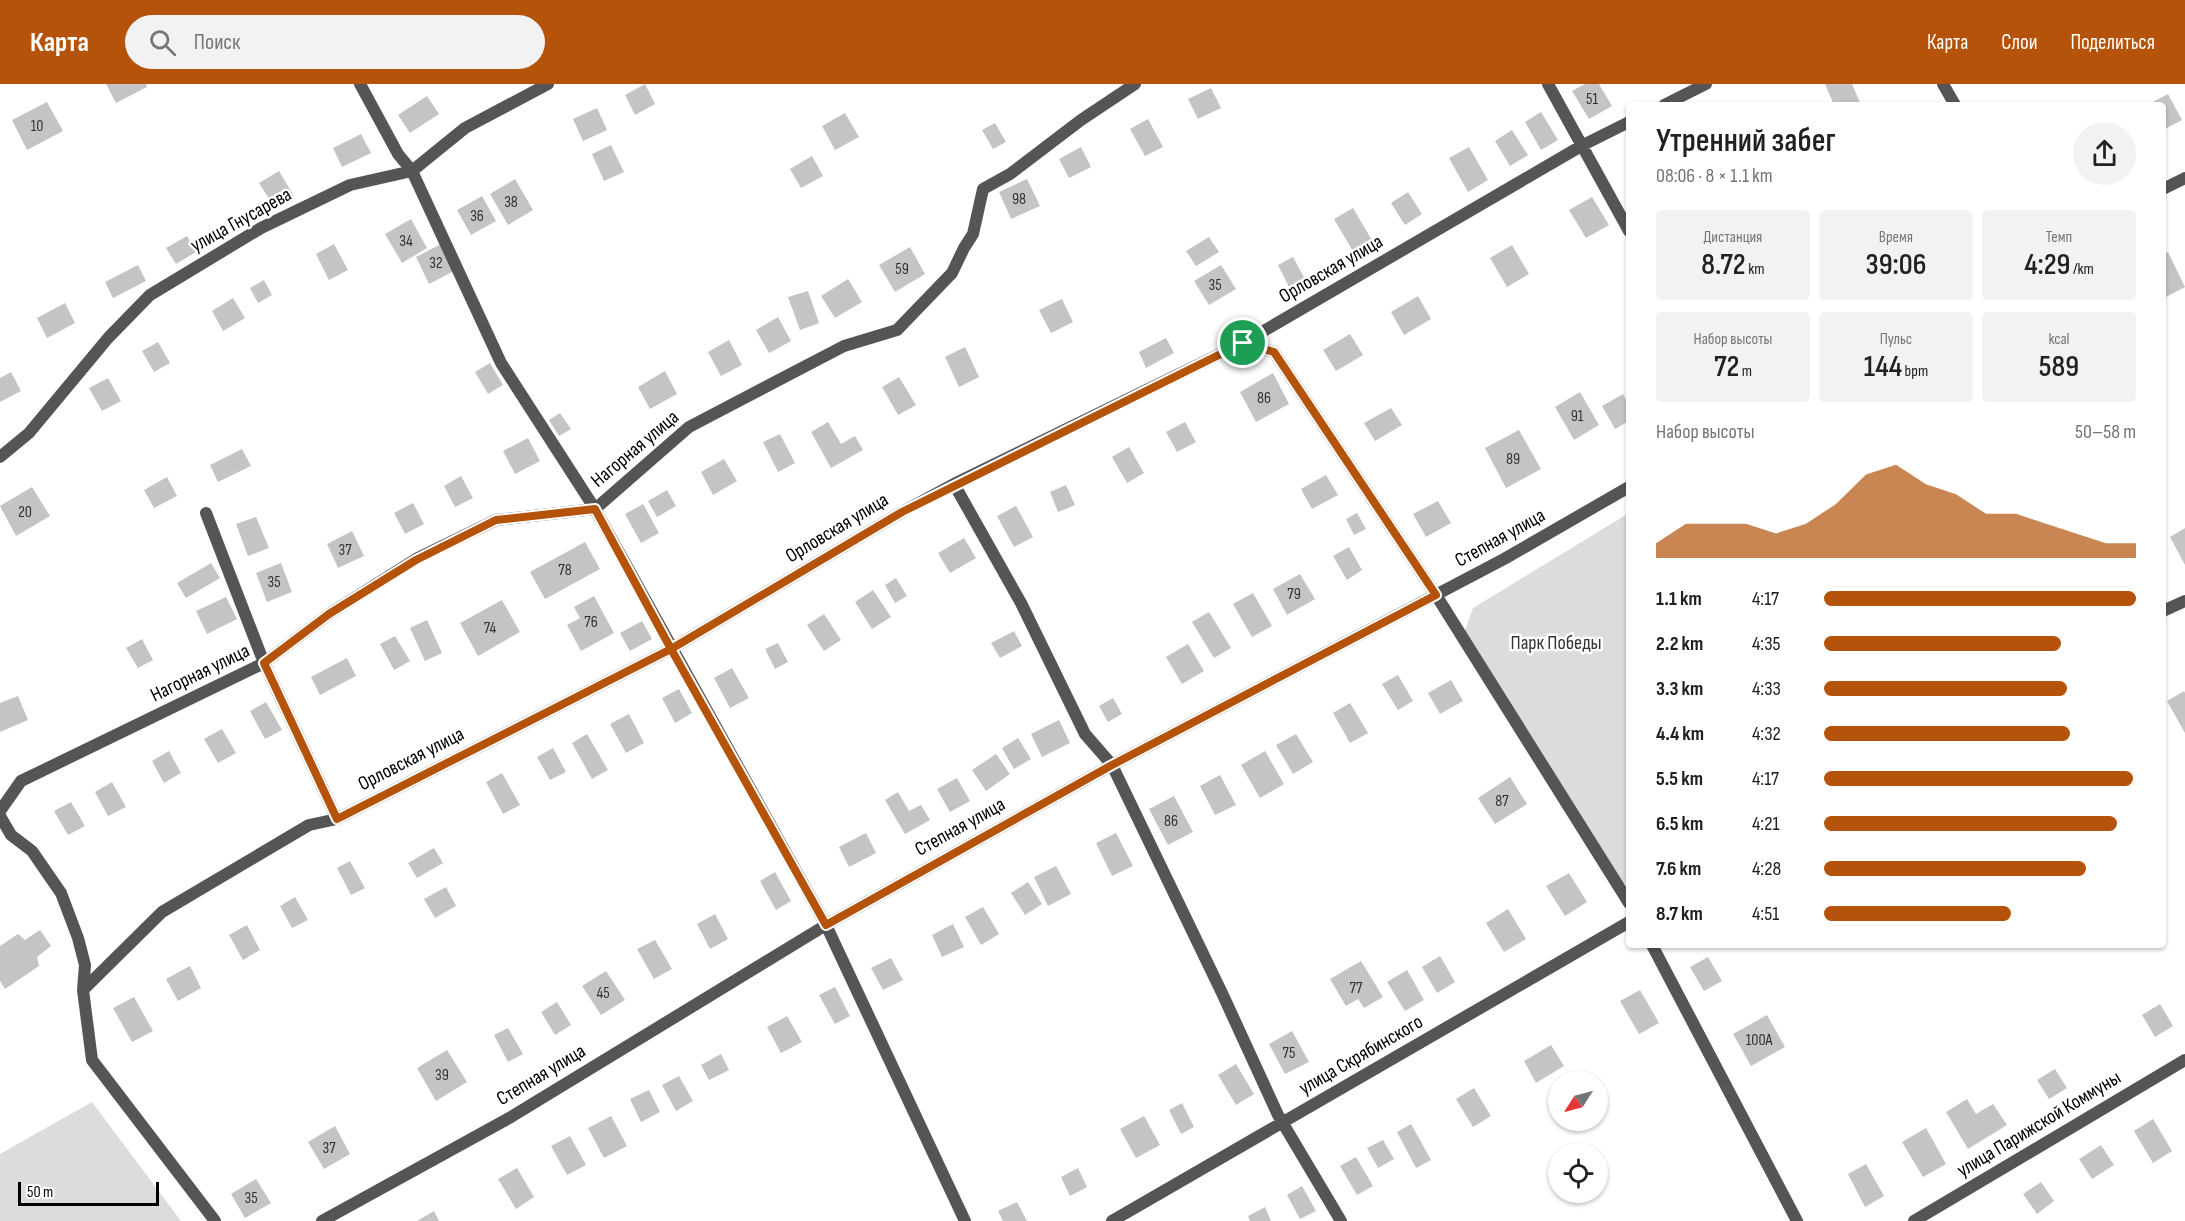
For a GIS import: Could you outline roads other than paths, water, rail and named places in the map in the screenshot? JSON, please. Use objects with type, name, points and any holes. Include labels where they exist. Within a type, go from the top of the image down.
[{"type":"street","points":[[360,84],[399,154],[412,171],[501,363],[595,509],[826,925],[964,1221]]},
{"type":"street","name":"улица Гнусарева","points":[[0,457],[29,433],[108,338],[150,295],[261,228],[350,185],[412,171],[465,128],[548,84]]},
{"type":"street","name":"Нагорная улица","points":[[0,811],[21,780],[264,663],[329,614],[416,560],[496,520],[595,509],[689,427],[844,346],[897,330],[952,273],[973,234],[983,189],[1010,174],[1081,120],[1135,84]]},
{"type":"street","points":[[1548,84],[1626,226]]},
{"type":"street","points":[[1670,102],[1706,84]]},
{"type":"street","points":[[1943,84],[1953,102]]},
{"type":"street","name":"Орловская улица","points":[[83,990],[162,912],[309,825],[337,819],[671,649],[902,512],[954,484],[1243,343],[1582,145],[1626,123]]},
{"type":"street","points":[[2166,188],[2185,178]]},
{"type":"street","points":[[1243,343],[1274,352],[1436,595],[1626,898]]},
{"type":"street","points":[[954,484],[1021,603],[1085,734],[1112,765],[1283,1123],[1341,1221]]},
{"type":"street","name":"Степная улица","points":[[321,1221],[511,1117],[826,925],[1112,765],[1504,559],[1626,489]]},
{"type":"street","points":[[206,513],[264,663],[337,819]]},
{"type":"street","points":[[2166,610],[2185,601]]},
{"type":"street","points":[[0,816],[11,835],[32,851],[60,893],[81,947],[85,965],[83,990],[92,1060],[215,1221]]},
{"type":"street","name":"улица Скрябинского","points":[[1112,1221],[1626,924]]},
{"type":"street","points":[[1654,948],[1797,1221]]},
{"type":"street","name":"улица Парижской Коммуны","points":[[1914,1221],[2185,1060]]},
{"type":"park label","name":"Парк Победы","points":[[1556,643]]}]
